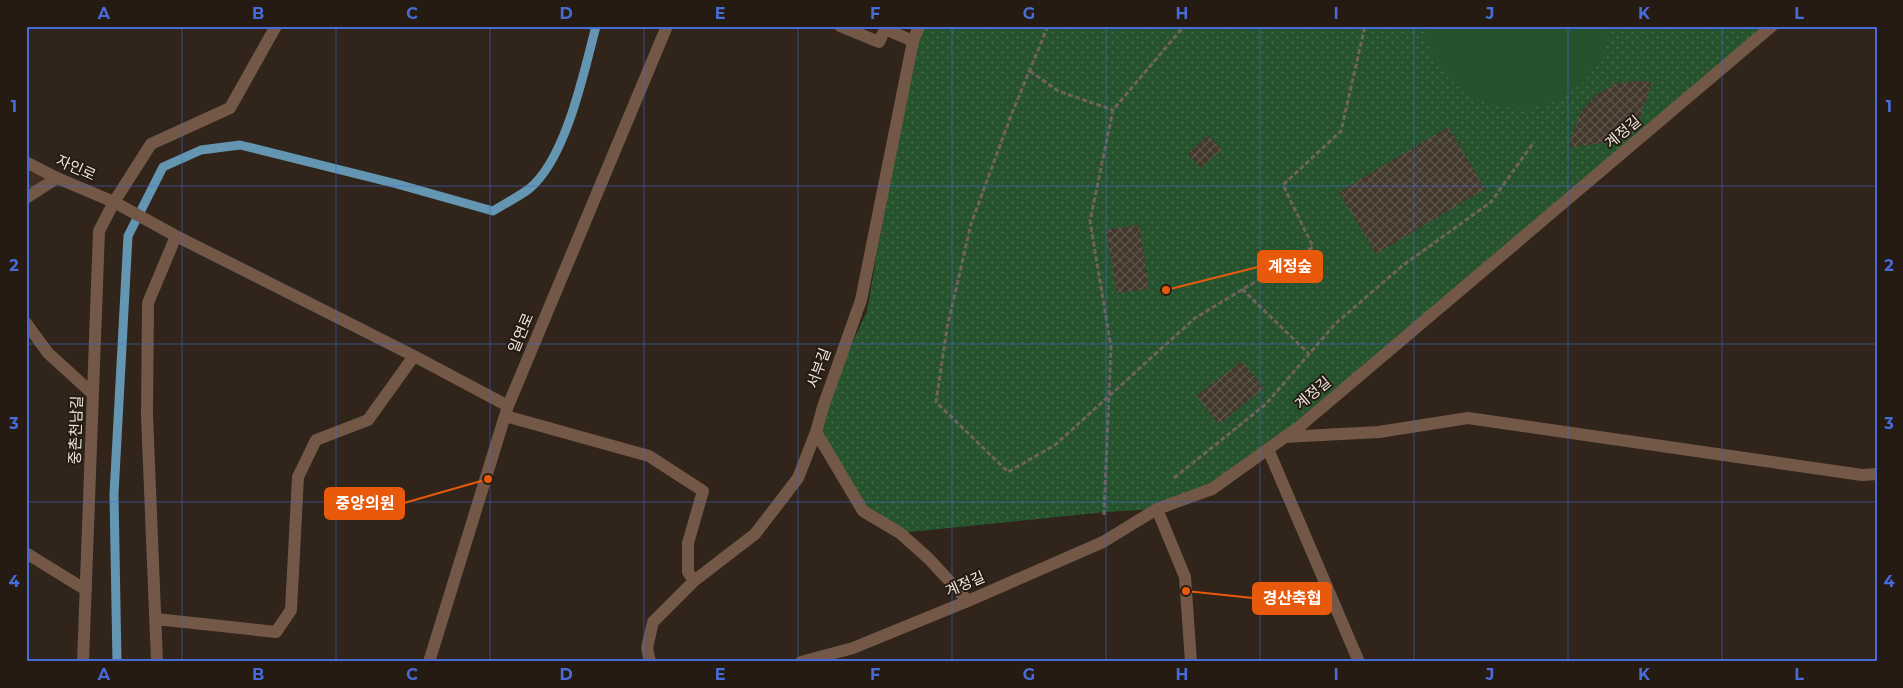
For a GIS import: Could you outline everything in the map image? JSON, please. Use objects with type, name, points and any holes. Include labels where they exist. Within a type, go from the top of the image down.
[{"type":"street","name":"중촌천남길","points":[[83,662],[99,231],[114,202],[151,144],[230,108],[276,26]]},
{"type":"street","name":"일연로","points":[[429,662],[507,411],[667,26]]},
{"type":"street","points":[[840,26],[879,42],[885,28],[913,40]]},
{"type":"street","name":"서부길","points":[[650,662],[647,648],[653,622],[694,581],[755,534],[798,478],[816,432],[822,407],[861,300],[913,40],[919,26]]},
{"type":"street","name":"계정길","points":[[801,662],[853,648],[968,601],[1103,542],[1157,509],[1212,489],[1284,437],[1772,26]]},
{"type":"street","name":"자인로","points":[[26,162],[57,178],[114,202],[176,236],[414,356],[507,411],[650,456],[703,491],[688,544],[688,572],[694,581]]},
{"type":"street","points":[[26,198],[57,178]]},
{"type":"street","points":[[158,662],[147,415],[148,303],[176,236]]},
{"type":"street","points":[[26,322],[48,353],[93,394]]},
{"type":"street","points":[[156,619],[276,632],[291,610],[298,477],[316,440],[368,420],[414,356]]},
{"type":"street","points":[[1284,437],[1379,432],[1468,418],[1852,474],[1877,474]]},
{"type":"street","points":[[816,432],[863,511],[900,532],[928,558],[968,601]]},
{"type":"street","points":[[1268,449],[1359,662]]},
{"type":"street","points":[[1157,509],[1185,577],[1191,662]]},
{"type":"street","points":[[26,553],[86,590]]},
{"type":"path","points":[[1048,26],[971,224],[947,328],[936,402],[1008,472],[1054,445],[1195,318],[1313,247],[1283,185],[1342,131],[1365,26]]},
{"type":"path","points":[[1103,542],[1110,347],[1090,221],[1113,110],[1184,26]]},
{"type":"path","points":[[1030,71],[1058,91],[1113,110]]},
{"type":"path","points":[[1173,478],[1266,404],[1335,324],[1402,266],[1491,202],[1534,142]]},
{"type":"path","points":[[1242,289],[1309,354]]},
{"type":"shaded area","points":[[26,162],[57,178],[26,198]]},
{"type":"green space","points":[[919,26],[1772,26],[1299,427],[1212,489],[1157,509],[1106,512],[900,533],[863,511],[816,432],[823,407],[867,311],[913,41]]},
{"type":"green space","points":[[1425,26],[1611,26],[1611,29],[1601,59],[1582,84],[1556,101],[1526,109],[1495,106],[1466,95],[1444,73],[1429,47]]},
{"type":"building","points":[[1637,81],[1652,82],[1636,129],[1630,129],[1625,132],[1622,135],[1622,141],[1569,147],[1582,110],[1596,95],[1615,84]]},
{"type":"building","points":[[1448,127],[1485,189],[1376,254],[1339,192]]},
{"type":"building","points":[[1208,135],[1222,149],[1201,168],[1188,154]]},
{"type":"building","points":[[1139,225],[1149,289],[1117,293],[1106,230]]},
{"type":"building","points":[[1242,361],[1264,388],[1219,424],[1196,396]]},
{"type":"waterway","points":[[117,662],[114,494],[128,236],[163,167],[201,150],[240,145],[397,184],[493,211],[529,189],[542,175],[553,157],[572,113],[596,26]]},
{"type":"place","name":"계정숲","points":[[1166,290]]},
{"type":"place","name":"중앙의원","points":[[488,479]]},
{"type":"place","name":"경산축협","points":[[1186,591]]}]
